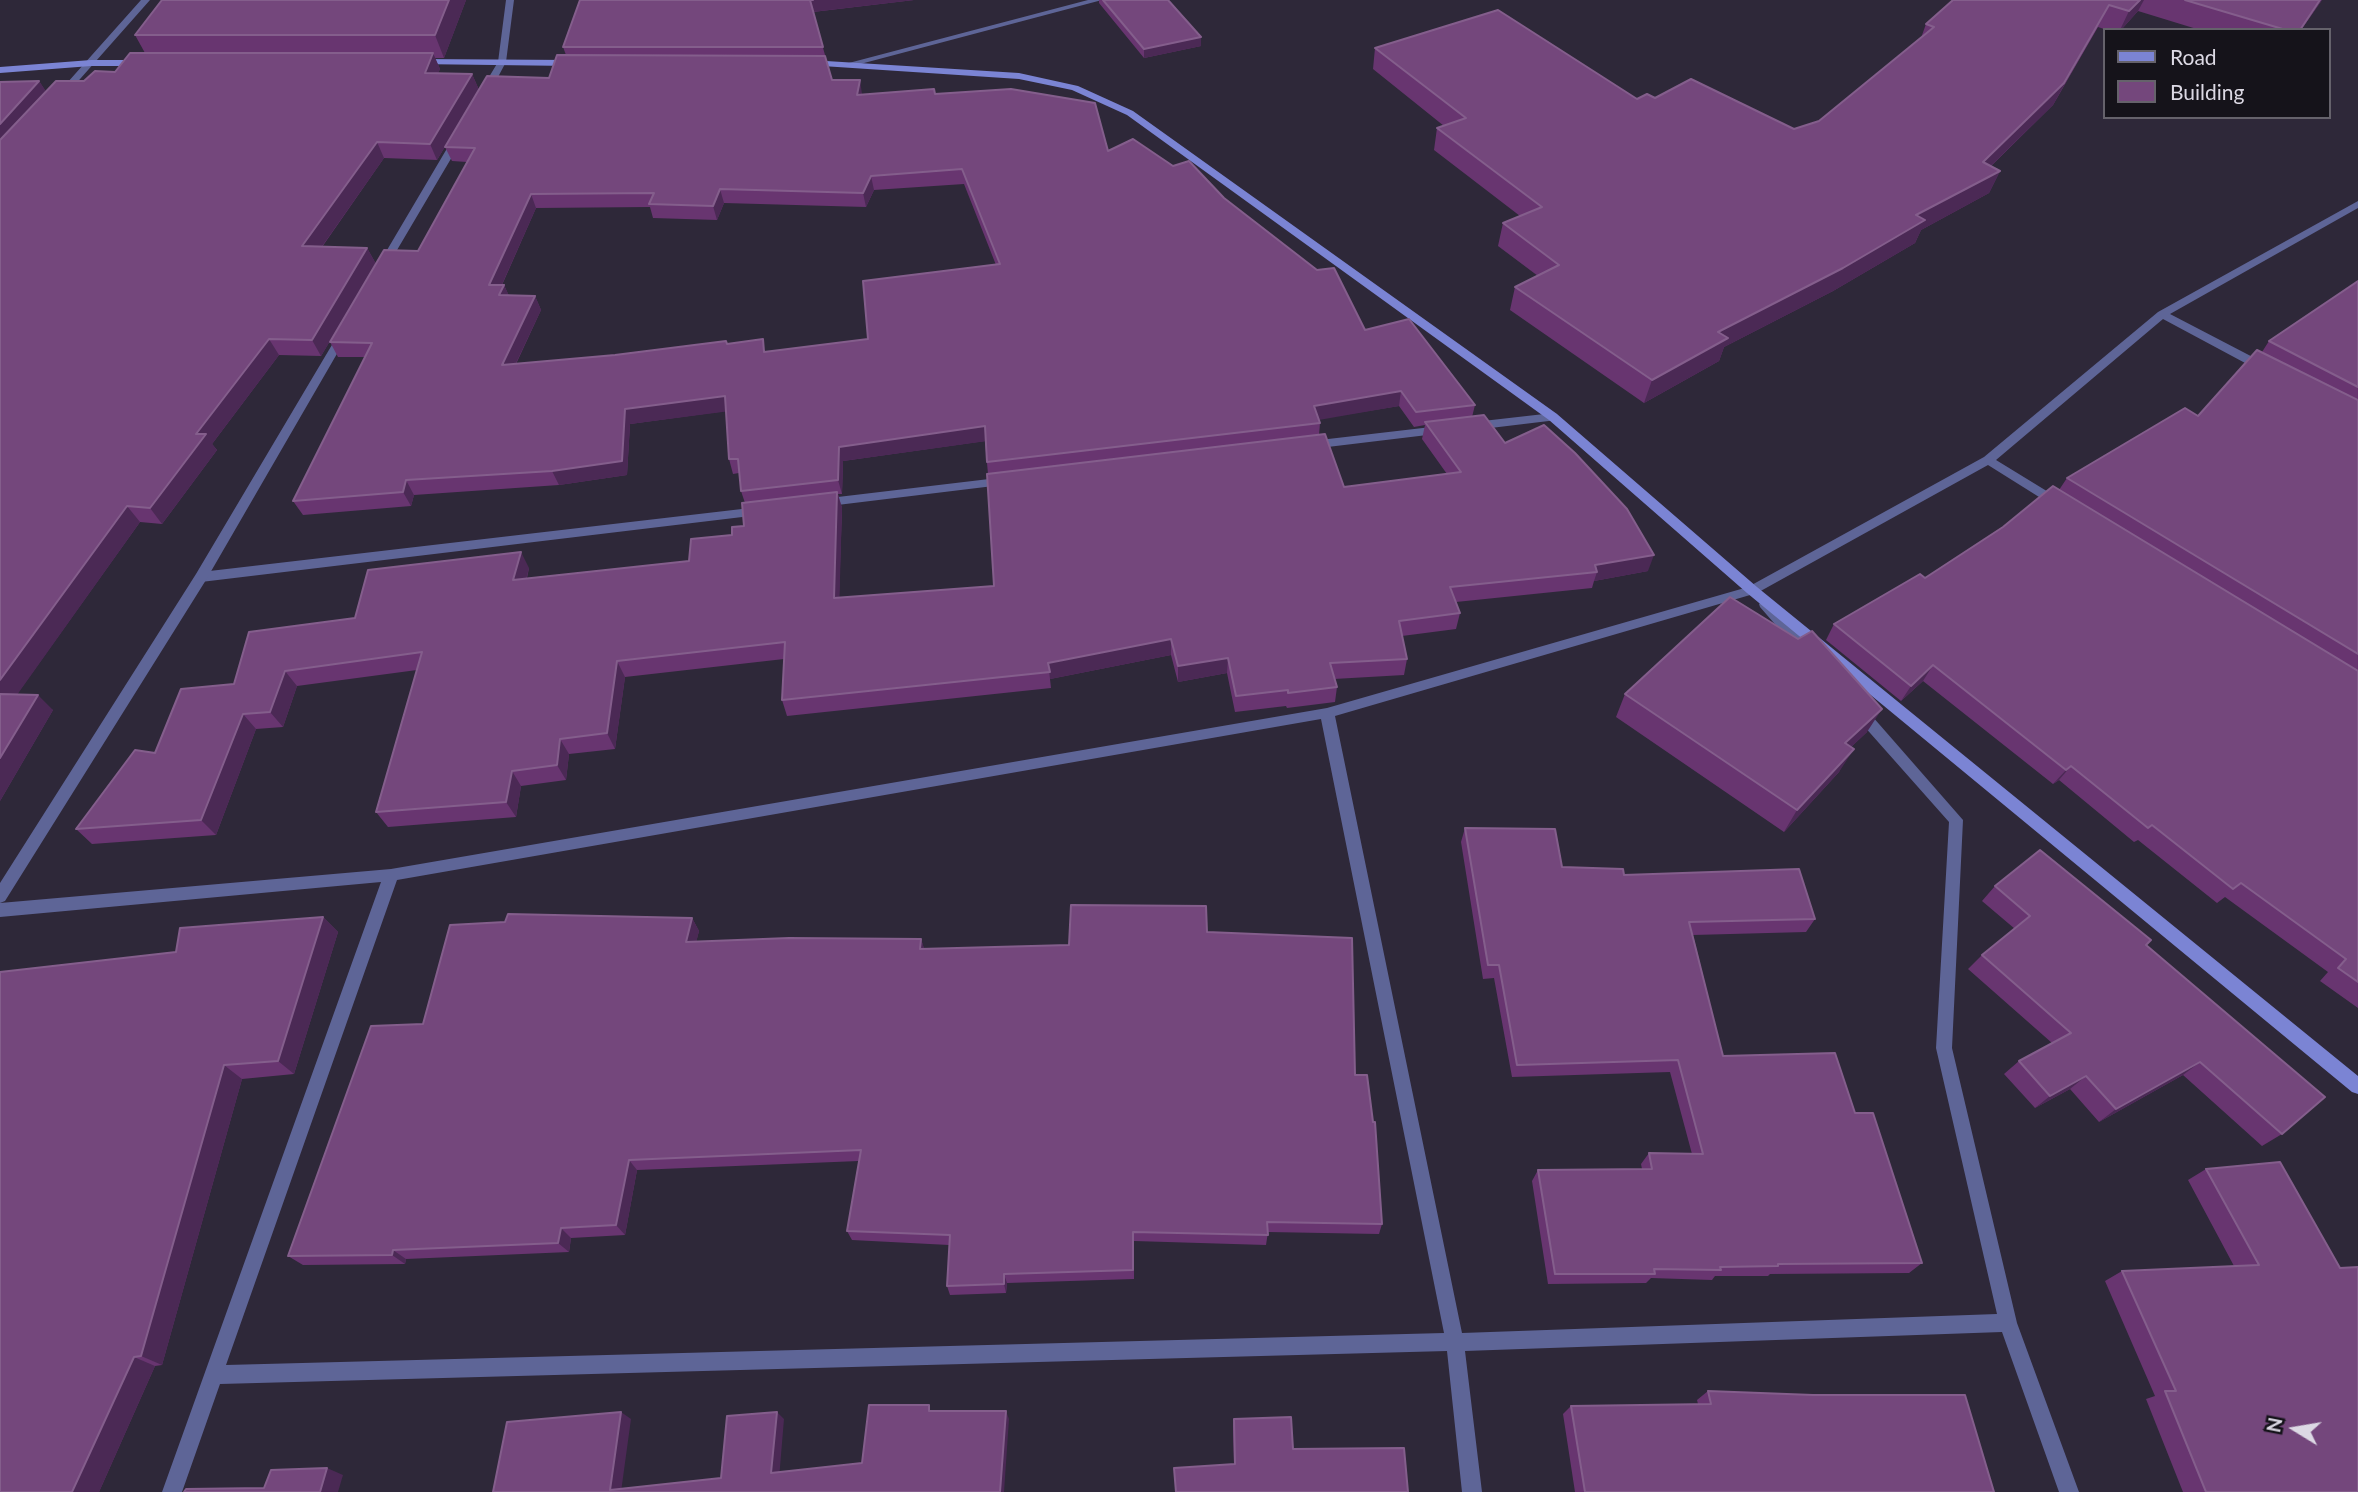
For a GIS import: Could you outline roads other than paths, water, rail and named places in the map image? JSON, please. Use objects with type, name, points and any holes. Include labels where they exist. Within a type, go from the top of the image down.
[{"type":"main road","points":[[0,70],[91,62],[159,62]]},
{"type":"main road","points":[[406,62],[590,63]]},
{"type":"main road","points":[[794,63],[849,64],[1019,76],[1075,88],[1130,113],[1553,417],[1752,590],[2358,1086]]},
{"type":"street","points":[[55,102],[146,0]]},
{"type":"street","points":[[481,98],[502,62],[510,0]]},
{"type":"street","points":[[849,64],[1098,0]]},
{"type":"street","points":[[376,278],[460,134]]},
{"type":"street","points":[[0,911],[391,875],[1327,713],[1752,590],[1989,460],[2162,314],[2358,204]]},
{"type":"street","points":[[2162,314],[2272,372]]},
{"type":"street","points":[[0,896],[201,577],[348,326]]},
{"type":"street","points":[[1304,446],[1553,417]]},
{"type":"street","points":[[1989,460],[2069,510]]},
{"type":"street","points":[[808,505],[1015,480]]},
{"type":"street","points":[[201,577],[766,510]]},
{"type":"street","points":[[1752,590],[1817,663]]},
{"type":"street","points":[[1845,695],[1956,820],[1944,1048],[2008,1323],[2069,1492]]},
{"type":"street","points":[[1327,713],[1455,1342],[1472,1492]]},
{"type":"street","points":[[172,1492],[391,875]]},
{"type":"street","points":[[214,1375],[1455,1342],[2008,1323]]}]
